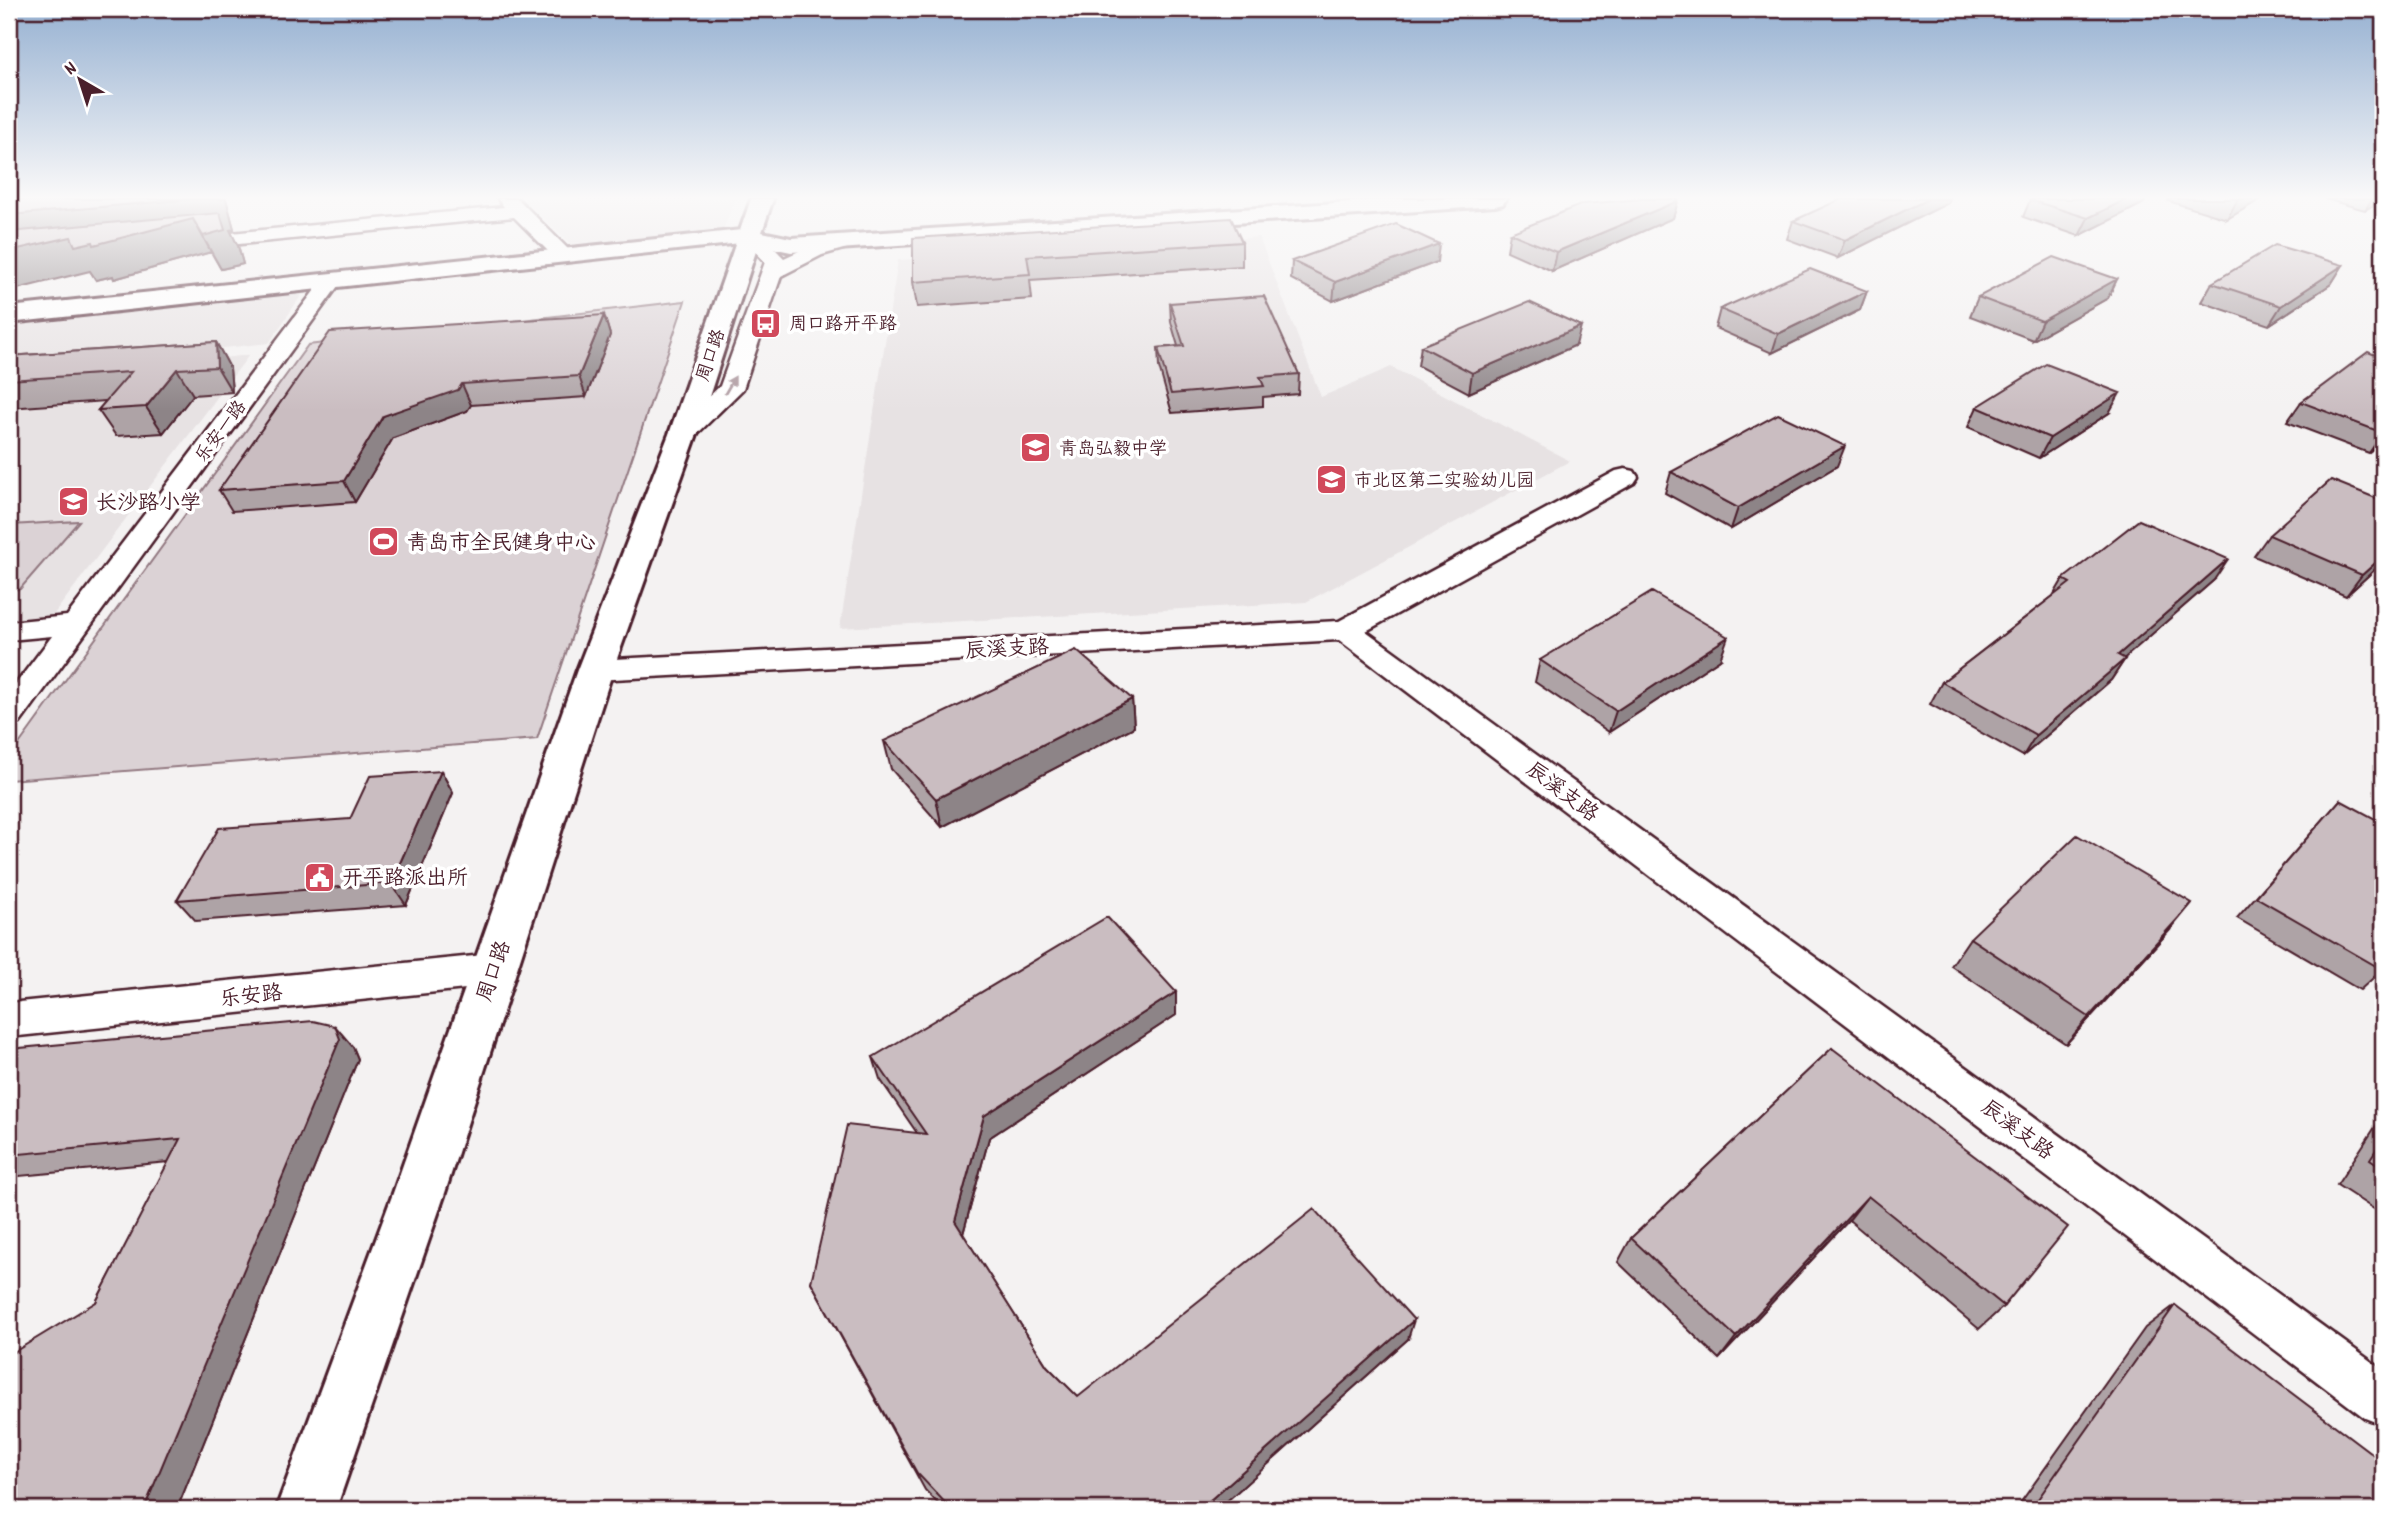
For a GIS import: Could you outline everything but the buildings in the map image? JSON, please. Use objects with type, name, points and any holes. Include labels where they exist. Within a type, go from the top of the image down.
[{"type":"main road","points":[[9,315],[440,270]]},
{"type":"main road","name":"周口路","points":[[306,1509],[422,1184],[595,670],[683,434],[739,270]]},
{"type":"street","points":[[771,273],[777,270]]},
{"type":"street","name":"周口路","points":[[683,434],[731,389],[771,273]]},
{"type":"street","name":"乐安一路","points":[[9,715],[331,282]]},
{"type":"street","points":[[1345,630],[1625,477]]},
{"type":"street","points":[[9,631],[76,624]]},
{"type":"street","name":"辰溪支路","points":[[595,670],[1345,630],[2383,1400]]},
{"type":"street","name":"乐安路","points":[[9,1020],[494,970]]},
{"type":"shaded area","name":"青岛弘毅中学","points":[[896,270],[1272,270],[1321,397],[1391,367],[1570,461],[1306,602],[840,628]]},
{"type":"shaded area","points":[[303,293],[269,343],[9,372],[9,325]]},
{"type":"shaded area","name":"青岛市全民健身中心","points":[[685,301],[537,739],[9,780],[9,758],[308,345]]},
{"type":"shaded area","name":"长沙路小学","points":[[249,355],[48,622],[9,627],[9,382]]},
{"type":"shaded area","points":[[79,521],[20,589],[9,590],[11,525]]},
{"type":"place","name":"周口路开平路","points":[[766,323]]},
{"type":"place","name":"青岛弘毅中学","points":[[1036,448]]},
{"type":"place","name":"市北区第二实验幼儿园","points":[[1331,480]]},
{"type":"place","name":"长沙路小学","points":[[73,502]]},
{"type":"place","name":"青岛市全民健身中心","points":[[384,542]]},
{"type":"place","name":"开平路派出所","points":[[319,877]]}]
